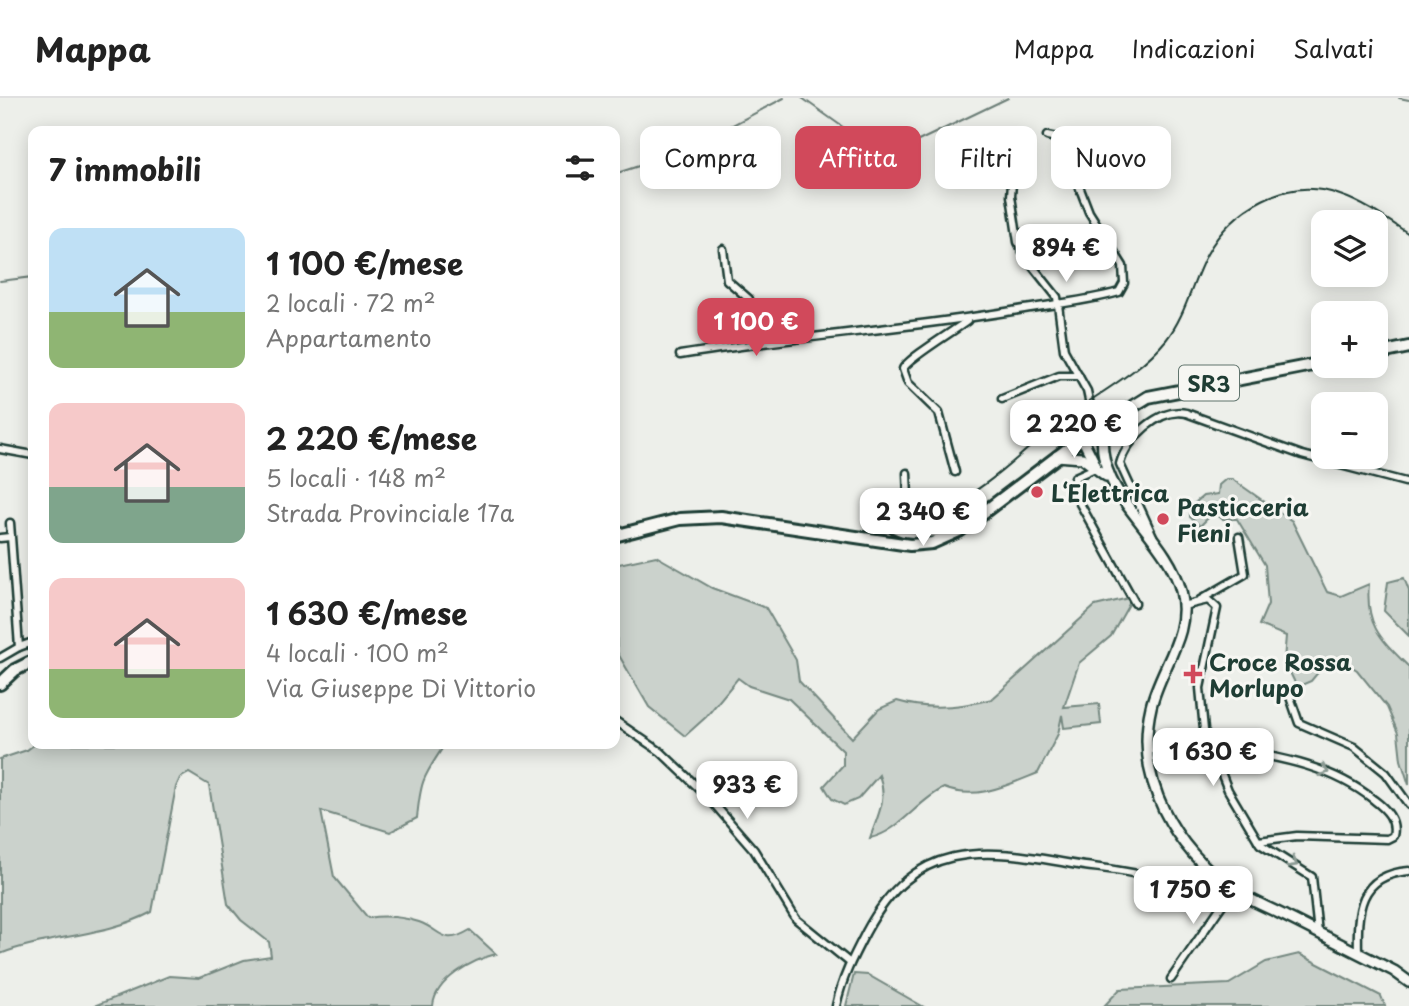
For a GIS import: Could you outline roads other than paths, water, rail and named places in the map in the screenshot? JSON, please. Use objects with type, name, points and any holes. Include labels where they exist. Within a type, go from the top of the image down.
[{"type":"main road","points":[[1388,351],[1409,347]]},
{"type":"main road","name":"SR3","points":[[620,534],[672,521],[704,517],[746,519],[913,545],[936,541],[959,531],[1099,426],[1156,394],[1311,365]]},
{"type":"main road","points":[[1099,426],[1100,464]]},
{"type":"main road","points":[[1082,438],[1177,579],[1183,606],[1178,643],[1150,709],[1151,774],[1159,804],[1171,825],[1206,865],[1232,889],[1359,953],[1409,982]]},
{"type":"main road","points":[[1057,456],[1079,457],[1100,464]]},
{"type":"main road","points":[[0,684],[18,667],[28,663]]},
{"type":"street","points":[[680,355],[826,334],[1060,306],[1119,292],[1123,288],[1124,274],[1119,259],[1100,232],[1082,197],[1072,168],[1069,144],[1047,136]]},
{"type":"street","points":[[1011,189],[1018,242],[1029,262],[1054,291],[1060,306],[1064,350],[1090,399],[1099,426]]},
{"type":"street","points":[[723,249],[727,280],[749,299],[758,344]]},
{"type":"street","points":[[955,472],[939,413],[909,385],[903,369],[910,359],[937,344],[969,319]]},
{"type":"street","points":[[1002,399],[1059,376],[1079,376]]},
{"type":"street","points":[[1153,542],[1151,527],[1122,473],[1120,464],[1124,454],[1145,429],[1171,412],[1186,413],[1302,455],[1409,483]]},
{"type":"street","points":[[0,449],[28,454]]},
{"type":"street","points":[[1100,464],[1077,475],[1072,482],[1072,489],[1135,603]]},
{"type":"street","points":[[907,473],[910,491],[907,501],[883,512],[883,521],[903,532],[915,535],[959,531],[969,505],[979,500]]},
{"type":"street","points":[[9,523],[19,647]]},
{"type":"street","points":[[0,538],[10,537]]},
{"type":"street","points":[[1183,606],[1198,601],[1245,574],[1239,537]]},
{"type":"street","points":[[1198,601],[1210,601],[1218,610],[1199,694],[1201,717],[1210,745],[1228,790],[1258,841],[1312,877],[1318,933]]},
{"type":"street","points":[[0,658],[28,644]]},
{"type":"street","points":[[1289,694],[1298,722],[1354,747],[1390,777],[1409,805]]},
{"type":"street","points":[[620,724],[661,752],[708,797],[754,850],[796,919],[849,962]]},
{"type":"street","points":[[1210,745],[1303,764],[1340,776],[1379,803],[1391,817],[1395,828],[1393,836],[1387,839],[1297,836],[1258,841]]},
{"type":"street","points":[[836,1006],[849,962],[890,893],[921,868],[945,858],[982,855],[1039,858],[1140,875],[1202,896],[1213,896],[1232,889]]},
{"type":"street","points":[[1359,953],[1359,916],[1367,889],[1384,877],[1409,871]]},
{"type":"street","points":[[1171,979],[1232,889]]},
{"type":"waterway","points":[[620,172],[679,153],[784,98]]},
{"type":"waterway","points":[[802,98],[885,157],[1008,98]]},
{"type":"waterway","points":[[1399,98],[1409,100]]},
{"type":"waterway","points":[[0,281],[28,278]]},
{"type":"railway","points":[[885,517],[929,512],[960,500],[992,479],[1066,417],[1119,382],[1156,352],[1173,330],[1207,254],[1218,237],[1246,210],[1263,200],[1300,189],[1320,190],[1358,202],[1409,234]]},
{"type":"place","name":"L‘Elettrica","points":[[1037,492]]},
{"type":"place","name":"Pasticceria Fieni","points":[[1163,519]]},
{"type":"place","name":"Croce Rossa Morlupo","points":[[1193,674]]}]
